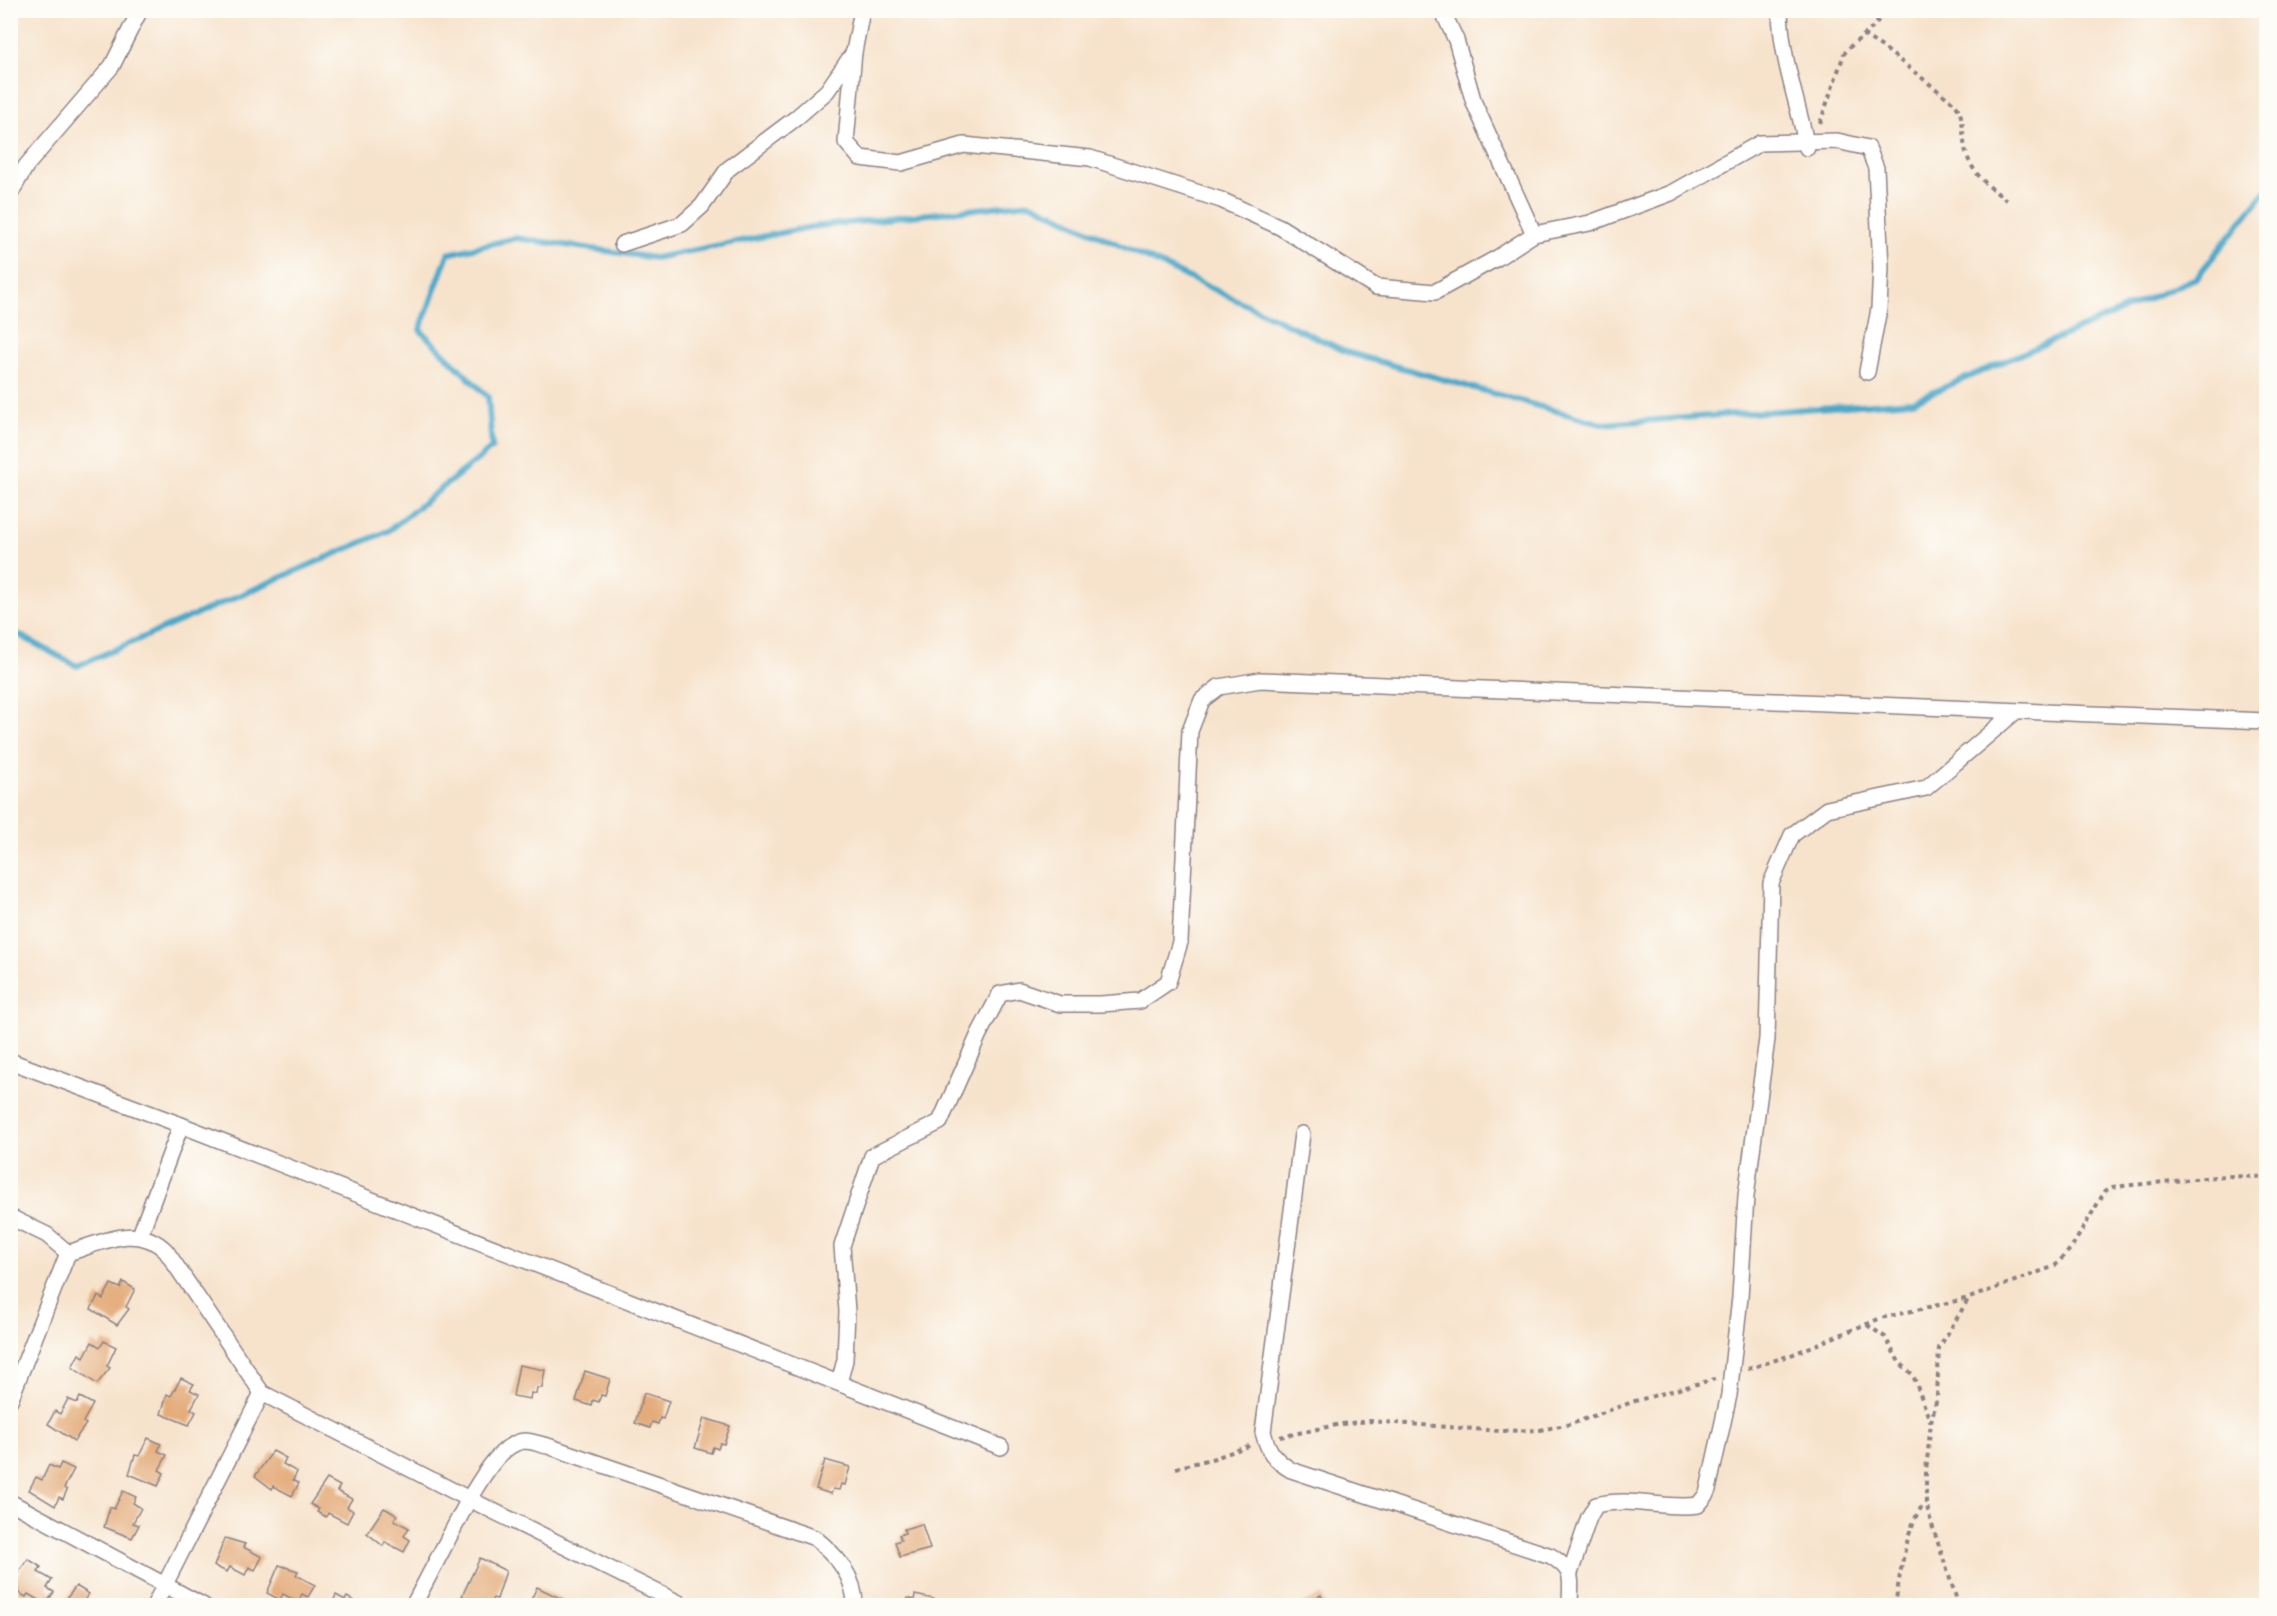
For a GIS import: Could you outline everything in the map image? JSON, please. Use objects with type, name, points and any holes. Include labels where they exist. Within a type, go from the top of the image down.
[{"type":"street","points":[[10,194],[26,166],[112,66],[140,10]]},
{"type":"street","points":[[862,10],[854,52],[846,142],[860,158],[901,163],[964,145],[1090,158],[1221,200],[1280,227],[1376,287],[1435,291],[1497,258],[1534,234],[1590,223],[1671,193],[1760,143],[1806,146],[1837,141],[1868,148],[1876,168],[1881,267],[1879,309],[1867,372]]},
{"type":"street","points":[[1442,10],[1456,40],[1474,103],[1534,234]]},
{"type":"street","points":[[1780,10],[1785,68],[1799,108],[1806,146]]},
{"type":"street","points":[[622,244],[682,224],[702,206],[728,169],[796,118],[827,91],[854,52]]},
{"type":"street","points":[[839,1383],[845,1360],[847,1311],[842,1246],[872,1156],[940,1122],[979,1034],[1000,994],[1019,990],[1060,1004],[1101,1004],[1140,1001],[1168,982],[1180,942],[1190,731],[1202,700],[1219,687],[1260,680],[2266,721]]},
{"type":"street","points":[[1570,1605],[1570,1573],[1589,1517],[1596,1505],[1618,1500],[1682,1508],[1698,1505],[1707,1494],[1729,1395],[1740,1297],[1746,1196],[1767,1039],[1772,883],[1792,835],[1827,809],[1926,788],[2015,712]]},
{"type":"street","points":[[10,1061],[181,1125],[1001,1447]]},
{"type":"street","points":[[140,1235],[181,1125]]},
{"type":"street","points":[[1302,1134],[1263,1432],[1268,1451],[1278,1463],[1291,1470],[1551,1556],[1567,1566],[1570,1573]]},
{"type":"street","points":[[10,1217],[47,1235],[68,1253]]},
{"type":"street","points":[[68,1253],[127,1236],[140,1235],[155,1239],[166,1251],[262,1393],[469,1499],[685,1605]]},
{"type":"street","points":[[10,1400],[68,1253]]},
{"type":"street","points":[[154,1605],[262,1393]]},
{"type":"street","points":[[413,1605],[469,1499],[489,1467],[508,1448],[524,1441],[548,1446],[815,1538],[834,1554],[846,1571],[855,1592],[855,1605]]},
{"type":"street","points":[[10,1502],[204,1605]]},
{"type":"path","points":[[1806,146],[1844,54],[1877,24],[1882,10]]},
{"type":"path","points":[[1863,35],[1893,54],[1955,104],[1962,117],[1964,142],[1972,168],[1981,180],[2008,201]]},
{"type":"path","points":[[1959,1605],[1926,1502],[1931,1422],[1937,1397],[1938,1348],[1969,1298]]},
{"type":"path","points":[[1867,1325],[1885,1337],[1899,1362],[1912,1375],[1931,1422]]},
{"type":"path","points":[[1895,1605],[1900,1565],[1918,1512],[1926,1502]]},
{"type":"building","points":[[123,1282],[135,1289],[126,1307],[129,1309],[117,1325],[91,1309],[98,1296],[103,1299],[111,1284],[120,1288]]},
{"type":"building","points":[[104,1341],[116,1347],[107,1366],[110,1368],[97,1384],[72,1367],[79,1354],[84,1357],[92,1342],[100,1347]]},
{"type":"building","points":[[519,1365],[545,1370],[542,1388],[537,1388],[536,1394],[531,1393],[530,1399],[513,1396]]},
{"type":"building","points":[[585,1371],[610,1379],[605,1396],[601,1395],[599,1402],[593,1400],[592,1406],[576,1401]]},
{"type":"building","points":[[181,1378],[194,1384],[190,1390],[199,1394],[191,1409],[196,1412],[189,1425],[161,1414],[167,1394],[171,1396]]},
{"type":"building","points":[[644,1393],[669,1401],[663,1419],[660,1418],[658,1424],[652,1422],[650,1428],[635,1423]]},
{"type":"building","points":[[80,1397],[93,1404],[83,1422],[86,1424],[74,1441],[48,1424],[55,1411],[60,1414],[68,1399],[77,1403]]},
{"type":"building","points":[[704,1418],[730,1426],[724,1444],[720,1443],[718,1449],[713,1447],[711,1453],[695,1448]]},
{"type":"building","points":[[148,1438],[161,1444],[158,1451],[167,1455],[159,1470],[164,1473],[158,1486],[129,1474],[135,1455],[139,1456]]},
{"type":"building","points":[[273,1451],[286,1458],[283,1464],[297,1472],[293,1480],[299,1483],[292,1496],[273,1486],[272,1489],[255,1476]]},
{"type":"building","points":[[825,1460],[850,1467],[845,1485],[841,1484],[839,1490],[833,1489],[831,1494],[816,1489]]},
{"type":"building","points":[[61,1463],[74,1469],[64,1488],[67,1490],[63,1499],[59,1497],[55,1506],[29,1490],[36,1477],[42,1480],[49,1465],[58,1469]]},
{"type":"building","points":[[327,1479],[340,1486],[337,1491],[352,1499],[347,1507],[353,1511],[347,1523],[328,1513],[326,1517],[310,1504]]},
{"type":"building","points":[[123,1491],[136,1497],[133,1503],[141,1508],[133,1523],[139,1525],[132,1538],[104,1527],[110,1507],[114,1509]]},
{"type":"building","points":[[384,1508],[397,1515],[394,1520],[409,1528],[404,1536],[410,1540],[404,1552],[385,1542],[383,1546],[367,1533]]},
{"type":"building","points":[[922,1524],[930,1549],[900,1557],[895,1542],[901,1540],[899,1535],[905,1533],[904,1529]]},
{"type":"building","points":[[225,1538],[245,1544],[243,1547],[262,1557],[255,1570],[249,1567],[245,1575],[230,1567],[227,1572],[214,1566]]},
{"type":"building","points":[[480,1558],[506,1571],[497,1599],[493,1598],[489,1606],[482,1606],[462,1596]]},
{"type":"building","points":[[28,1559],[41,1567],[38,1572],[52,1580],[47,1588],[54,1592],[46,1604],[28,1594],[26,1597],[17,1592],[19,1589],[10,1584]]},
{"type":"building","points":[[279,1565],[298,1571],[296,1575],[315,1585],[308,1597],[302,1594],[298,1602],[283,1594],[280,1600],[267,1593]]},
{"type":"building","points":[[76,1586],[89,1594],[85,1599],[96,1606],[61,1606]]},
{"type":"building","points":[[537,1587],[564,1600],[561,1606],[528,1606]]},
{"type":"building","points":[[336,1595],[356,1602],[354,1606],[331,1606]]},
{"type":"building","points":[[915,1595],[934,1599],[933,1606],[901,1606],[901,1603],[907,1604],[908,1598],[914,1600]]},
{"type":"building","points":[[1321,1595],[1326,1606],[1298,1606]]},
{"type":"waterway","points":[[10,630],[77,666],[388,531],[492,448],[488,397],[420,330],[448,254],[516,238],[655,258],[811,227],[1030,203],[1349,353],[1602,424],[1913,401],[2196,278],[2266,191]]}]
